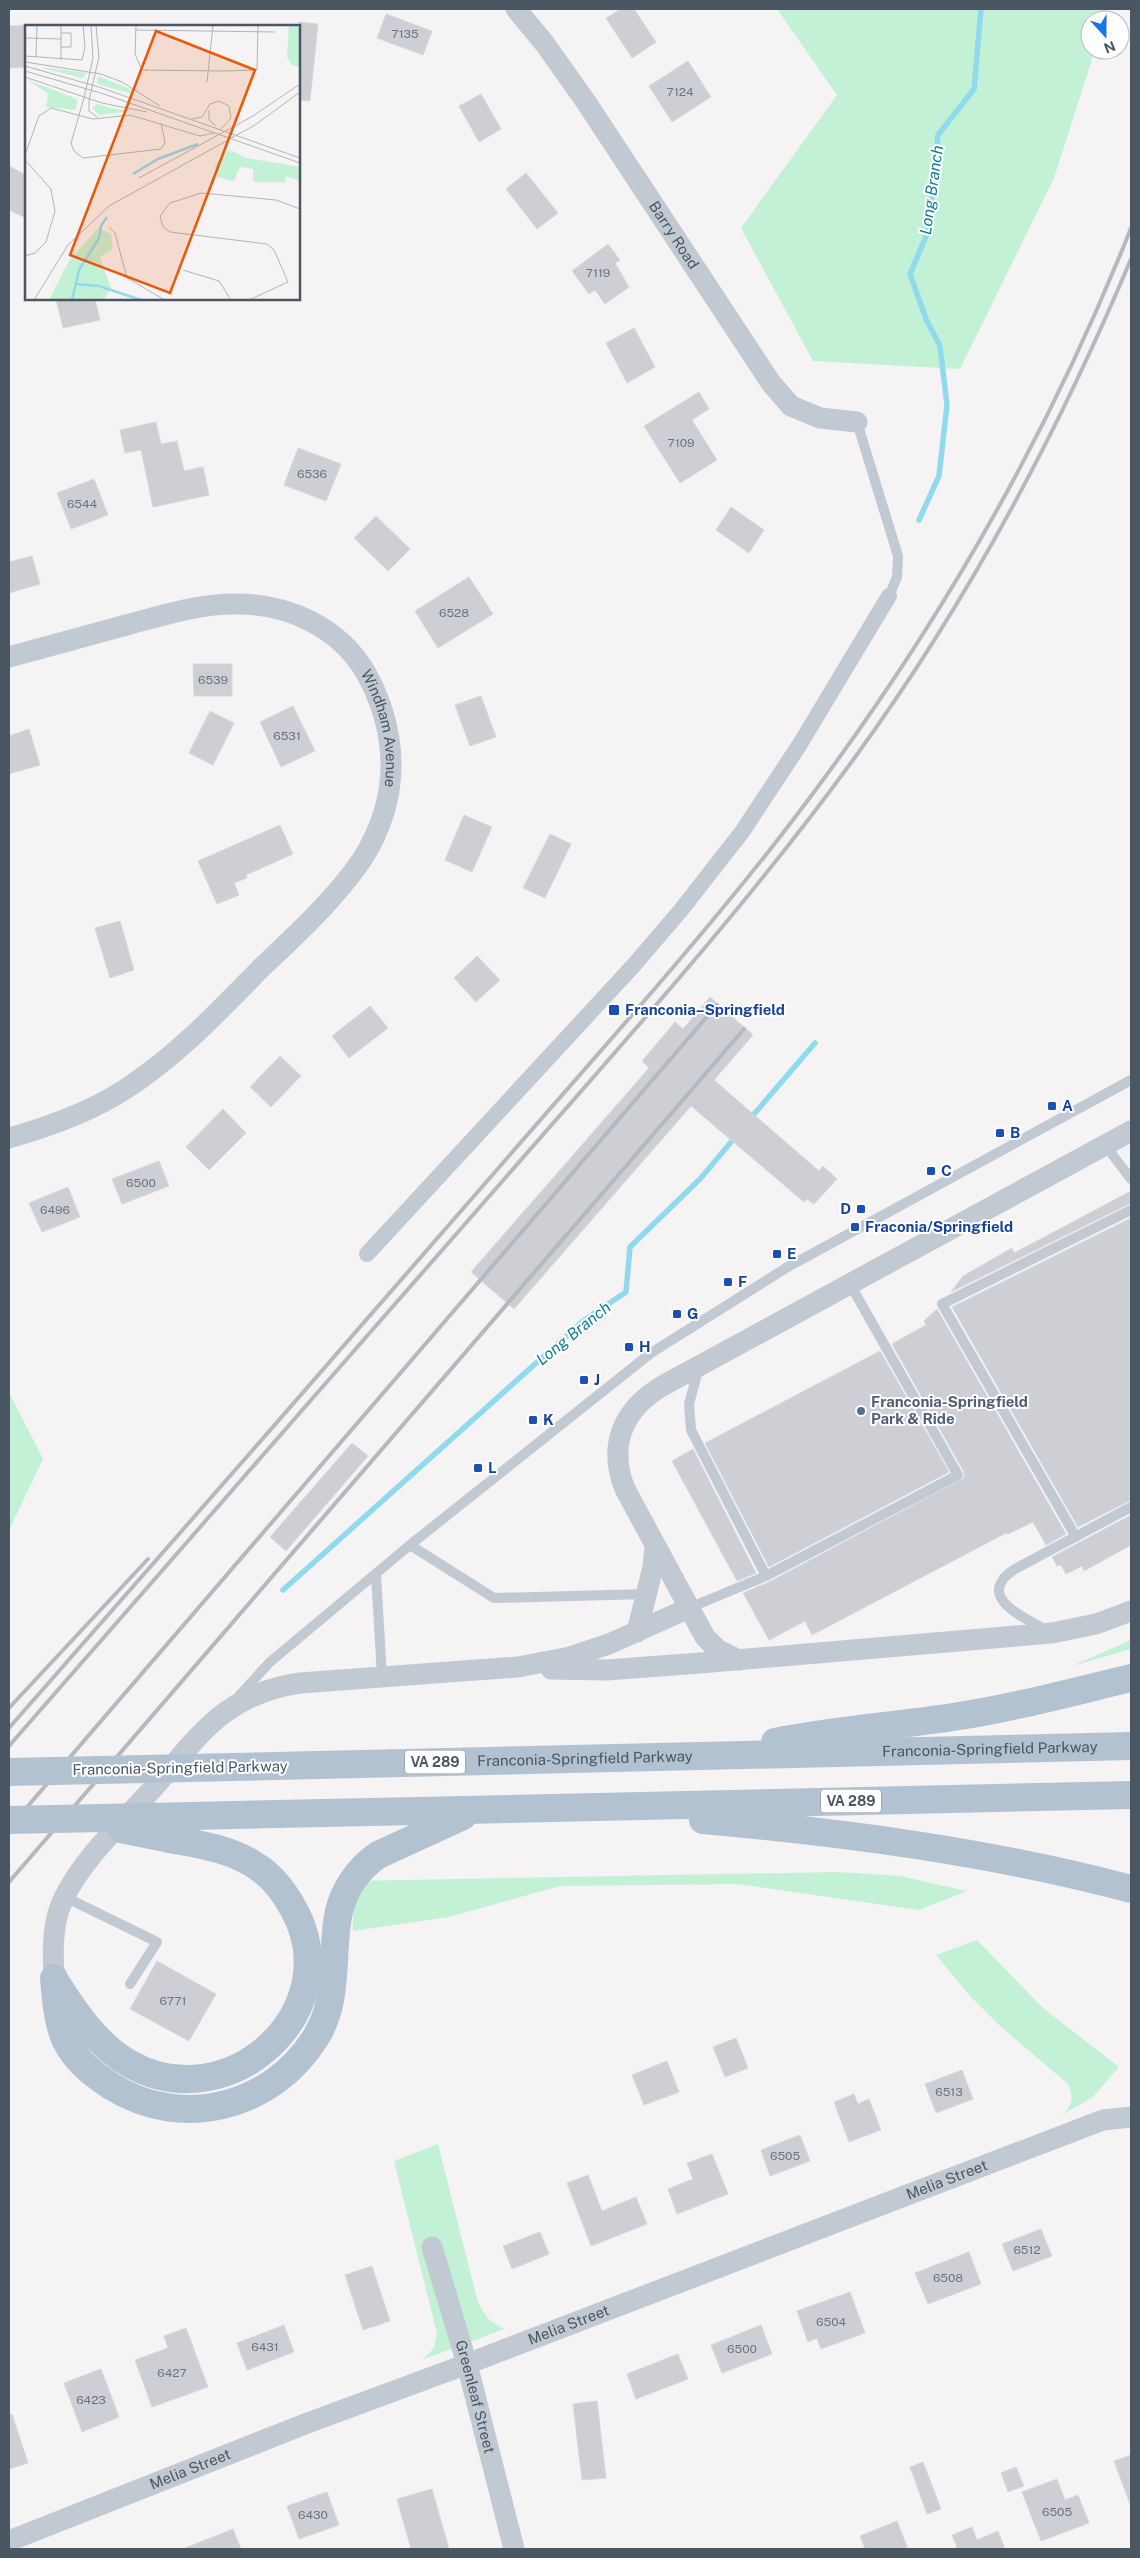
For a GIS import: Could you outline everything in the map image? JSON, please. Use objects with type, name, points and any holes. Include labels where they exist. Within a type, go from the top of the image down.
[{"type":"main road","points":[[708,1756],[821,1733],[915,1723],[986,1712],[1131,1678]]},
{"type":"main road","name":"Franconia-Springfield Parkway","points":[[9,1772],[1131,1746]]},
{"type":"main road","name":"VA 289","points":[[9,1820],[1131,1795]]},
{"type":"main road","points":[[570,1808],[868,1836],[1007,1860],[1131,1889]]},
{"type":"main road","points":[[54,1978],[58,2012],[66,2042],[86,2068],[114,2088],[133,2099],[180,2110],[212,2108],[245,2099],[273,2084],[286,2073],[298,2062],[318,2035],[332,1990],[338,1911],[348,1889],[363,1867],[378,1855],[399,1843],[476,1810]]},
{"type":"main road","points":[[54,1978],[79,2016],[104,2045],[130,2064],[162,2077],[195,2080],[229,2072],[260,2055],[273,2043],[294,2014],[306,1981],[307,1946],[299,1918],[281,1888],[253,1864],[211,1847],[70,1819]]},
{"type":"street","name":"Barry Road","points":[[516,9],[545,44],[586,102],[771,383],[791,406],[820,418],[857,422]]},
{"type":"street","points":[[367,1254],[634,965],[681,910],[742,832],[800,744],[889,596]]},
{"type":"street","name":"Windham Avenue","points":[[9,658],[201,607],[238,604],[274,607],[301,616],[322,628],[349,650],[362,666],[383,710],[392,762],[391,785],[385,811],[361,861],[334,894],[224,1005],[176,1050],[122,1091],[66,1119],[9,1138]]},
{"type":"street","points":[[739,1660],[712,1644],[689,1608],[621,1479],[618,1456],[622,1430],[633,1408],[641,1400],[699,1366],[1131,1131]]},
{"type":"street","points":[[637,1632],[647,1594],[656,1546]]},
{"type":"street","points":[[518,1667],[588,1652],[689,1608]]},
{"type":"street","points":[[54,1978],[53,1944],[55,1926],[65,1897],[97,1852],[194,1742],[223,1714],[261,1693],[286,1685],[382,1676],[518,1667],[607,1670],[1052,1633],[1096,1624],[1131,1611]]},
{"type":"street","name":"Melia Street","points":[[9,2540],[296,2427],[467,2364],[1104,2120],[1131,2117]]},
{"type":"street","name":"Greenleaf Street","points":[[432,2246],[467,2364],[514,2549]]},
{"type":"lane","points":[[857,422],[898,556],[897,577],[889,596]]},
{"type":"lane","points":[[223,1714],[270,1662],[410,1545],[621,1375],[687,1329],[786,1268],[1131,1080]]},
{"type":"lane","points":[[1105,1145],[1131,1179]]},
{"type":"lane","points":[[1076,1537],[942,1304],[1131,1210]]},
{"type":"lane","points":[[689,1608],[766,1576],[958,1475],[850,1284]]},
{"type":"lane","points":[[699,1366],[692,1392],[689,1414],[692,1430],[698,1447],[766,1576]]},
{"type":"lane","points":[[1052,1633],[1008,1609],[1001,1597],[1001,1584],[1004,1578],[1015,1569],[1131,1507]]},
{"type":"lane","points":[[410,1545],[494,1598],[647,1594]]},
{"type":"lane","points":[[376,1575],[382,1676]]},
{"type":"lane","points":[[65,1897],[158,1942],[130,1984]]},
{"type":"green space","points":[[777,9],[1108,9],[1080,10],[1080,60],[1092,60],[1054,178],[960,369],[813,361],[741,228],[837,95]]},
{"type":"green space","points":[[9,1392],[43,1459],[9,1530]]},
{"type":"green space","points":[[1131,1640],[1131,1649],[1072,1666]]},
{"type":"green space","points":[[838,1872],[900,1876],[967,1891],[919,1910],[738,1884],[560,1886],[449,1917],[353,1931],[352,1881]]},
{"type":"green space","points":[[977,1940],[1043,2008],[1119,2067],[1093,2097],[1060,2116],[1070,2105],[1071,2101],[1071,2093],[1067,2083],[1001,2027],[970,1996],[936,1955]]},
{"type":"green space","points":[[438,2144],[478,2303],[489,2320],[504,2329],[422,2360],[434,2348],[437,2333],[394,2161]]},
{"type":"building","points":[[621,9],[634,9],[656,42],[632,58],[606,18]]},
{"type":"building","points":[[386,14],[432,31],[423,55],[377,38]]},
{"type":"building","points":[[299,22],[318,24],[310,101],[300,100]]},
{"type":"building","points":[[25,25],[25,67],[9,68],[9,26]]},
{"type":"building","points":[[688,61],[711,97],[672,122],[649,86]]},
{"type":"building","points":[[481,94],[501,129],[479,142],[459,106]]},
{"type":"building","points":[[9,166],[25,174],[25,218],[9,210]]},
{"type":"building","points":[[526,173],[558,213],[537,229],[506,189]]},
{"type":"building","points":[[608,244],[620,260],[615,263],[629,287],[605,304],[595,290],[589,294],[572,271]]},
{"type":"building","points":[[56,300],[95,300],[100,320],[63,328]]},
{"type":"building","points":[[634,328],[655,367],[627,383],[606,343]]},
{"type":"building","points":[[699,392],[709,409],[692,420],[717,460],[680,483],[644,426]]},
{"type":"building","points":[[156,422],[161,444],[177,441],[184,471],[203,467],[209,495],[153,507],[141,450],[125,453],[120,430]]},
{"type":"building","points":[[298,448],[341,464],[326,501],[284,485]]},
{"type":"building","points":[[94,479],[108,515],[71,529],[57,493]]},
{"type":"building","points":[[731,507],[764,530],[749,553],[716,530]]},
{"type":"building","points":[[376,516],[410,549],[388,571],[354,538]]},
{"type":"building","points":[[32,556],[40,584],[9,593],[9,562]]},
{"type":"building","points":[[469,577],[493,614],[438,648],[415,611]]},
{"type":"building","points":[[193,664],[232,664],[232,696],[194,696]]},
{"type":"building","points":[[481,696],[496,737],[470,746],[455,705]]},
{"type":"building","points":[[293,706],[315,751],[281,767],[260,722]]},
{"type":"building","points":[[210,711],[234,723],[213,765],[189,753]]},
{"type":"building","points":[[29,729],[40,765],[9,774],[9,736]]},
{"type":"building","points":[[464,815],[492,827],[472,872],[445,860]]},
{"type":"building","points":[[280,825],[293,854],[246,875],[247,878],[234,883],[239,895],[217,904],[198,861]]},
{"type":"building","points":[[550,834],[571,844],[545,898],[523,888]]},
{"type":"building","points":[[120,921],[134,970],[110,978],[95,928]]},
{"type":"building","points":[[477,956],[500,980],[476,1002],[454,978]]},
{"type":"building","points":[[710,997],[753,1035],[714,1080],[819,1171],[823,1166],[837,1179],[814,1204],[807,1199],[804,1202],[691,1106],[514,1309],[471,1272],[649,1068],[642,1061],[675,1022],[683,1029]]},
{"type":"building","points":[[370,1006],[388,1028],[349,1058],[332,1036]]},
{"type":"building","points":[[280,1056],[301,1076],[271,1107],[250,1087]]},
{"type":"building","points":[[223,1109],[246,1133],[209,1170],[186,1147]]},
{"type":"building","points":[[159,1161],[169,1186],[122,1204],[112,1179]]},
{"type":"building","points":[[68,1187],[80,1217],[42,1232],[29,1203]]},
{"type":"building","points":[[1131,1191],[1131,1203],[951,1292],[963,1276],[1012,1248],[1014,1253]]},
{"type":"building","points":[[1131,1218],[1131,1500],[1078,1527],[952,1307]]},
{"type":"building","points":[[937,1309],[1066,1534],[1046,1545],[1033,1522],[1008,1534],[1006,1533],[812,1635],[805,1621],[769,1640],[743,1593],[769,1582],[964,1478],[964,1472],[892,1344],[926,1325],[924,1321]]},
{"type":"building","points":[[880,1351],[949,1472],[769,1567],[705,1443]]},
{"type":"building","points":[[352,1443],[368,1456],[286,1551],[270,1537]]},
{"type":"building","points":[[693,1449],[756,1573],[737,1581],[672,1461]]},
{"type":"building","points":[[1131,1515],[1131,1545],[1084,1571],[1082,1566],[1066,1574],[1061,1565],[1057,1566],[1052,1557]]},
{"type":"building","points":[[157,1961],[216,1994],[189,2041],[130,2009]]},
{"type":"building","points":[[736,2038],[748,2068],[725,2077],[713,2047]]},
{"type":"building","points":[[667,2061],[679,2092],[644,2105],[632,2075]]},
{"type":"building","points":[[962,2070],[973,2099],[936,2113],[925,2084]]},
{"type":"building","points":[[854,2094],[858,2104],[869,2099],[881,2130],[849,2142],[834,2102]]},
{"type":"building","points":[[800,2135],[810,2161],[770,2176],[761,2150]]},
{"type":"building","points":[[712,2154],[728,2194],[677,2214],[668,2189],[693,2179],[687,2163]]},
{"type":"building","points":[[588,2175],[602,2211],[636,2197],[647,2224],[591,2246],[567,2183]]},
{"type":"building","points":[[1041,2229],[1052,2256],[1013,2271],[1002,2244]]},
{"type":"building","points":[[540,2232],[549,2254],[512,2269],[503,2246]]},
{"type":"building","points":[[969,2252],[981,2284],[928,2304],[915,2273]]},
{"type":"building","points":[[372,2266],[390,2321],[363,2330],[345,2275]]},
{"type":"building","points":[[850,2292],[865,2333],[821,2349],[817,2338],[808,2342],[797,2311]]},
{"type":"building","points":[[284,2325],[294,2352],[247,2370],[237,2343]]},
{"type":"building","points":[[761,2325],[772,2354],[722,2373],[711,2345]]},
{"type":"building","points":[[186,2328],[208,2387],[152,2407],[135,2360],[168,2348],[164,2336]]},
{"type":"building","points":[[678,2354],[688,2379],[636,2399],[627,2374]]},
{"type":"building","points":[[101,2369],[119,2417],[82,2432],[64,2383]]},
{"type":"building","points":[[597,2401],[606,2478],[582,2480],[573,2404]]},
{"type":"building","points":[[12,2414],[28,2463],[9,2469],[9,2415]]},
{"type":"building","points":[[1131,2455],[1131,2504],[1130,2504],[1114,2461]]},
{"type":"building","points":[[923,2462],[941,2509],[927,2514],[910,2467]]},
{"type":"building","points":[[1016,2467],[1024,2486],[1008,2492],[1001,2473]]},
{"type":"building","points":[[1057,2479],[1065,2500],[1078,2495],[1089,2523],[1041,2541],[1022,2492]]},
{"type":"building","points":[[432,2489],[449,2549],[411,2549],[397,2499]]},
{"type":"building","points":[[327,2492],[339,2525],[299,2539],[287,2506]]},
{"type":"building","points":[[897,2521],[908,2549],[865,2549],[860,2536]]},
{"type":"building","points":[[972,2527],[977,2540],[998,2531],[1005,2549],[955,2549],[957,2547],[952,2535]]},
{"type":"building","points":[[233,2529],[241,2549],[185,2549],[185,2548]]},
{"type":"waterway","name":"Long Branch","points":[[919,520],[939,476],[947,405],[940,346],[926,319],[910,274],[928,232],[938,135],[974,89],[981,9]]},
{"type":"waterway","name":"Long Branch","points":[[749,1120],[815,1043]]},
{"type":"waterway","name":"Long Branch","points":[[283,1590],[583,1321],[626,1292],[630,1247],[700,1179],[737,1135]]},
{"type":"railway","points":[[9,1728],[641,1004],[713,920],[783,833],[886,691],[978,542],[1021,466],[1060,388],[1097,309],[1131,228]]},
{"type":"railway","points":[[9,1746],[628,1038],[721,929],[810,817],[894,701],[934,641],[971,580],[1007,517],[1072,390],[1131,259]]},
{"type":"railway","points":[[9,1828],[717,1005]]},
{"type":"railway","points":[[9,1882],[744,1029]]},
{"type":"railway","points":[[9,1708],[148,1559]]},
{"type":"place","name":"Franconia–Springfield","points":[[614,1010]]},
{"type":"place","name":"A","points":[[1052,1106]]},
{"type":"place","name":"B","points":[[1000,1133]]},
{"type":"place","name":"C","points":[[931,1171]]},
{"type":"place","name":"D","points":[[861,1209]]},
{"type":"place","name":"Fraconia/Springfield","points":[[855,1227]]},
{"type":"place","name":"E","points":[[777,1254]]},
{"type":"place","name":"F","points":[[728,1282]]},
{"type":"place","name":"G","points":[[677,1314]]},
{"type":"place","name":"H","points":[[629,1347]]},
{"type":"place","name":"J","points":[[584,1380]]},
{"type":"place","name":"Franconia-Springfield Park & Ride","points":[[861,1411]]},
{"type":"place","name":"K","points":[[533,1420]]},
{"type":"place","name":"L","points":[[478,1468]]}]
